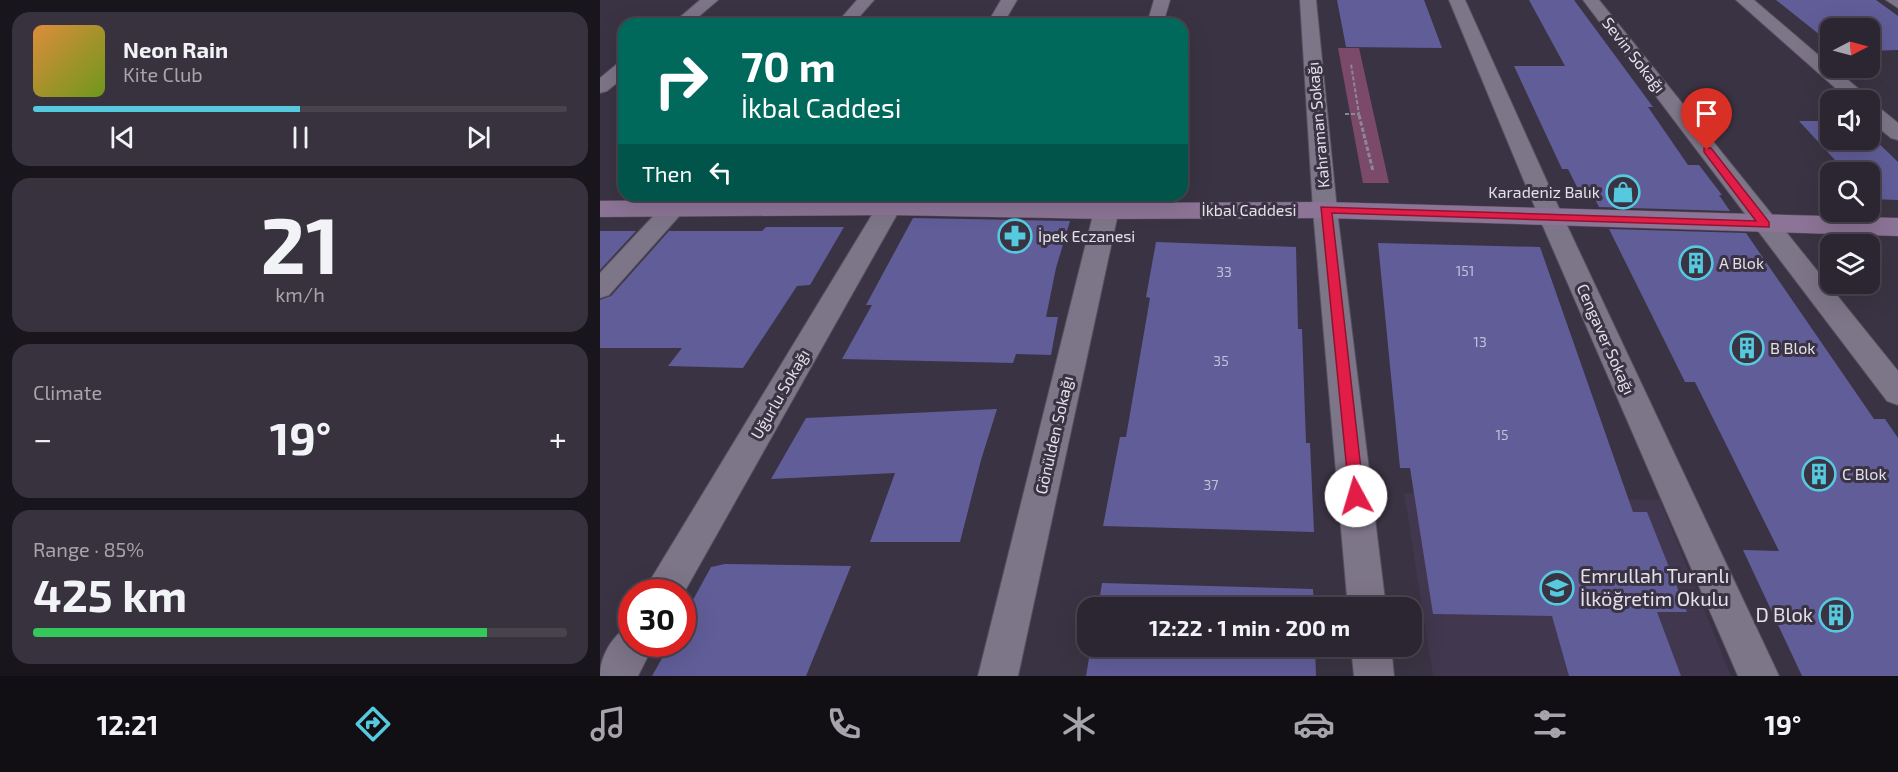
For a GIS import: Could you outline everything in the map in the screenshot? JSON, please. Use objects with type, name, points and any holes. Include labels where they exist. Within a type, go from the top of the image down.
[{"type":"main road","name":"İkbal Caddesi","points":[[600,209],[680,202],[1108,203],[1765,225],[1898,227]]},
{"type":"street","points":[[688,18],[710,0]]},
{"type":"street","points":[[850,18],[866,0]]},
{"type":"street","points":[[999,18],[1010,0]]},
{"type":"street","points":[[1157,18],[1162,0]]},
{"type":"street","name":"Kahraman Sokağı","points":[[1308,0],[1325,210],[1366,597]]},
{"type":"street","name":"Cengaver Sokağı","points":[[1457,0],[1551,217],[1759,676]]},
{"type":"street","name":"Sevin Sokağı","points":[[1591,0],[1898,393]]},
{"type":"street","points":[[1744,0],[1848,90]]},
{"type":"street","points":[[1894,0],[1898,3]]},
{"type":"street","points":[[600,87],[618,73]]},
{"type":"street","points":[[1880,118],[1898,134]]},
{"type":"street","name":"Uğurlu Sokağı","points":[[672,579],[892,201]]},
{"type":"street","points":[[600,290],[680,202]]},
{"type":"street","name":"Gönülden Sokağı","points":[[998,676],[1108,203]]},
{"type":"street","points":[[615,676],[626,657]]},
{"type":"street","points":[[1372,657],[1374,676]]},
{"type":"path","points":[[1351,64],[1359,114],[1373,171]]},
{"type":"path","points":[[1318,114],[1359,114]]},
{"type":"shaded area","points":[[1338,48],[1359,48],[1389,183],[1363,183]]},
{"type":"shaded area","name":"Emrullah Turanlı İlköğretim Okulu","points":[[1404,493],[1660,500],[1731,676],[1433,676]]},
{"type":"building","points":[[1337,0],[1424,0],[1442,48],[1346,47]]},
{"type":"building","points":[[1529,0],[1574,0],[1653,107],[1648,107],[1688,165],[1699,165],[1722,195],[1719,195],[1730,211],[1599,207],[1593,195],[1581,195],[1568,169],[1562,169],[1514,66],[1565,66]]},
{"type":"building","points":[[1776,0],[1876,0],[1898,16],[1898,50],[1880,51],[1880,18],[1820,18],[1820,35]]},
{"type":"building","points":[[1799,121],[1820,121],[1820,144]]},
{"type":"building","points":[[1880,145],[1898,162],[1898,200],[1880,199],[1880,162],[1837,162],[1826,150],[1880,150]]},
{"type":"building","points":[[913,218],[1070,221],[1056,268],[1046,317],[1058,317],[1051,355],[1016,354],[1013,363],[842,359],[872,305],[866,305]]},
{"type":"building","points":[[766,227],[844,227],[810,285],[797,286],[743,368],[668,366],[682,348],[600,348],[600,300],[611,296],[669,231],[762,231]]},
{"type":"building","points":[[1609,229],[1746,233],[1874,419],[1885,419],[1898,438],[1898,676],[1802,676],[1743,550],[1779,551],[1695,382],[1685,382]]},
{"type":"building","points":[[600,231],[636,231],[600,270]]},
{"type":"building","points":[[1156,242],[1296,247],[1298,329],[1302,329],[1306,443],[1310,443],[1314,532],[1103,526],[1120,437],[1126,437],[1150,298],[1146,297]]},
{"type":"building","points":[[1378,243],[1540,247],[1633,512],[1647,512],[1687,612],[1657,612],[1681,676],[1569,676],[1552,616],[1433,614],[1410,468],[1400,468]]},
{"type":"building","points":[[997,409],[960,542],[870,542],[895,473],[771,479],[806,418]]},
{"type":"building","points":[[725,564],[851,566],[806,676],[652,676],[663,657],[696,657],[696,594],[711,567]]},
{"type":"building","points":[[1102,583],[1313,589],[1313,597],[1100,597]]},
{"type":"building","points":[[1089,657],[1315,657],[1316,676],[1086,676]]},
{"type":"place","name":"Karadeniz Balık","points":[[1623,192]]},
{"type":"place","name":"İpek Eczanesi","points":[[1015,236]]},
{"type":"place","name":"A Blok","points":[[1696,263]]},
{"type":"place","name":"B Blok","points":[[1747,348]]},
{"type":"place","name":"C Blok","points":[[1819,474]]},
{"type":"place","name":"Emrullah Turanlı İlköğretim Okulu","points":[[1557,588]]},
{"type":"place","name":"D Blok","points":[[1836,615]]},
{"type":"route","points":[[1356,496],[1325,210],[1765,225],[1707,150]]}]
